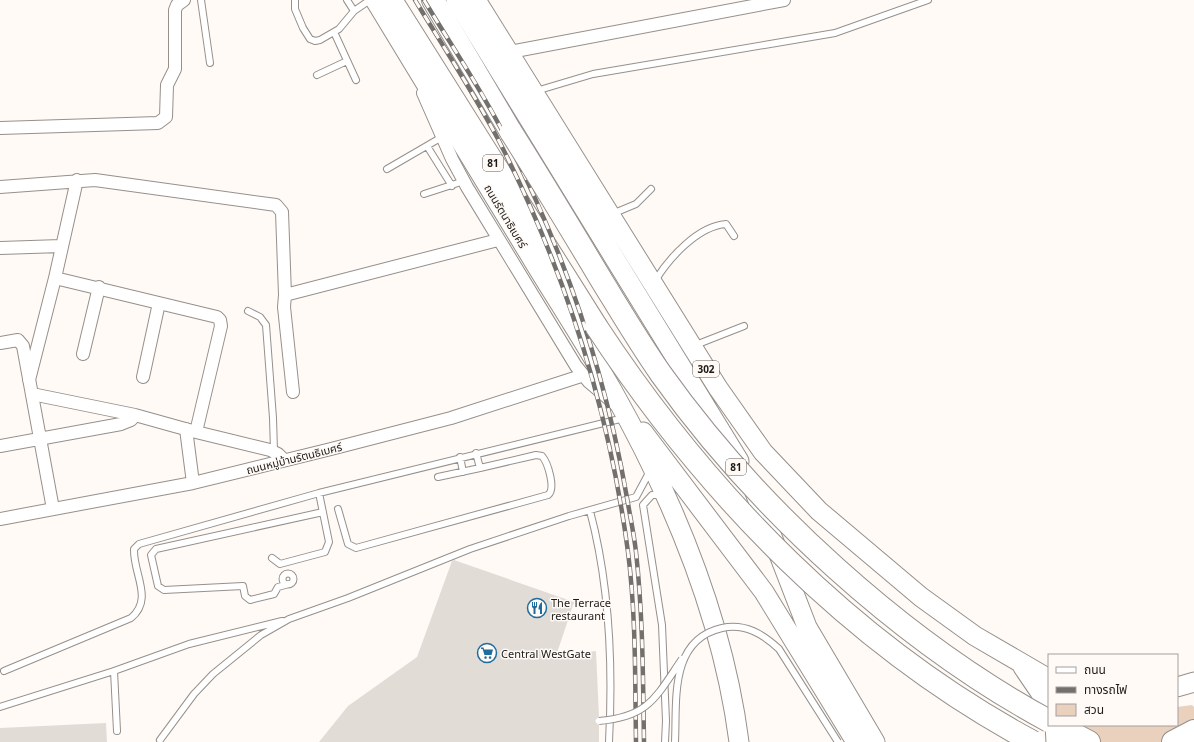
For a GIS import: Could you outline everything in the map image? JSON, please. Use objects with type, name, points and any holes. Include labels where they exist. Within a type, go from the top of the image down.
[{"type":"highway","name":"81","points":[[391,0],[596,326],[651,406],[696,462],[734,504],[806,577],[855,620],[910,664],[982,713],[1033,742]]},
{"type":"highway","name":"81","points":[[433,0],[511,132],[653,362],[694,418],[740,472],[819,552],[891,614],[972,674],[1048,720]]},
{"type":"highway","points":[[1058,726],[1089,742]]},
{"type":"highway","points":[[1173,742],[1194,731]]},
{"type":"main road","name":"ถนนรัตนาธิเบศร์","points":[[375,0],[613,392]]},
{"type":"main road","points":[[456,0],[731,447],[754,491],[807,627],[875,742]]},
{"type":"main road","name":"302","points":[[476,0],[535,92],[718,388],[763,452],[819,511],[884,568],[938,610],[1020,663],[1048,678]]},
{"type":"main road","points":[[613,392],[665,495],[693,562],[714,624],[732,697],[739,742]]},
{"type":"main road","points":[[613,392],[738,556],[775,608],[856,742]]},
{"type":"main road","points":[[1020,663],[1048,706]]},
{"type":"main road","points":[[1178,687],[1194,682]]},
{"type":"main road","points":[[1056,726],[1056,742]]},
{"type":"street","points":[[0,128],[158,123],[163,121],[166,117],[167,85],[175,69],[175,10],[177,5],[184,0]]},
{"type":"street","points":[[510,52],[784,0]]},
{"type":"street","points":[[402,44],[442,137],[464,181],[498,240],[584,375],[624,414]]},
{"type":"street","points":[[30,380],[55,278],[76,180]]},
{"type":"street","points":[[0,187],[76,180],[95,180],[276,205],[282,212],[285,295],[284,307],[292,392]]},
{"type":"street","points":[[285,295],[498,240]]},
{"type":"street","points":[[0,248],[61,246]]},
{"type":"street","points":[[55,278],[99,287],[217,317],[220,320],[221,326],[191,431],[193,483]]},
{"type":"street","points":[[83,354],[99,287]]},
{"type":"street","points":[[143,377],[159,303]]},
{"type":"street","points":[[0,342],[14,340],[21,342],[23,346],[53,509]]},
{"type":"street","name":"ถนนหมู่บ้านรัตนธิเบศร์","points":[[0,518],[193,483],[451,418],[584,375]]},
{"type":"street","points":[[32,394],[135,415],[191,431],[274,451],[284,460]]},
{"type":"street","points":[[0,446],[121,424],[131,420],[135,415]]},
{"type":"lane","points":[[202,0],[210,63]]},
{"type":"lane","points":[[295,0],[295,10],[310,39],[315,41],[320,40],[334,32],[345,23],[354,11],[370,0]]},
{"type":"lane","points":[[347,0],[354,11]]},
{"type":"lane","points":[[535,92],[593,74],[835,33],[928,0]]},
{"type":"lane","points":[[334,32],[356,80]]},
{"type":"lane","points":[[317,75],[348,61]]},
{"type":"lane","points":[[387,170],[442,137]]},
{"type":"lane","points":[[427,146],[452,186]]},
{"type":"lane","points":[[424,194],[464,181]]},
{"type":"lane","points":[[611,214],[636,204],[651,189]]},
{"type":"lane","points":[[654,283],[671,258],[694,238],[720,224],[726,224],[734,236]]},
{"type":"lane","points":[[248,311],[260,316],[266,325],[274,451]]},
{"type":"lane","points":[[693,346],[744,326]]},
{"type":"lane","points":[[4,671],[131,618],[139,611],[143,596],[134,556],[134,549],[139,544],[319,493],[460,458],[624,414]]},
{"type":"lane","points":[[476,453],[480,468]]},
{"type":"lane","points":[[338,509],[348,544],[356,548],[548,495],[552,492],[545,461],[539,456],[438,477]]},
{"type":"lane","points":[[460,458],[463,472]]},
{"type":"lane","points":[[0,707],[114,671],[189,644],[289,619],[348,598],[470,549],[569,516],[636,497],[652,468]]},
{"type":"lane","points":[[272,558],[280,564],[323,554],[327,549],[329,542],[319,493]]},
{"type":"lane","points":[[665,495],[652,495],[643,506],[662,625],[666,721],[665,742]]},
{"type":"lane","points":[[590,511],[599,544],[608,614],[612,695],[609,742]]},
{"type":"lane","points":[[291,561],[293,577],[292,582],[278,587],[274,594],[250,600],[246,598],[243,586],[164,590],[158,586],[150,555],[156,549],[323,512]]},
{"type":"lane","points":[[289,584],[284,583],[282,577],[287,573],[293,577]]},
{"type":"lane","points":[[160,740],[194,694],[213,674],[261,635],[289,619]]},
{"type":"lane","points":[[599,721],[631,716],[652,702],[686,652],[698,638],[714,630],[735,626],[747,628],[757,632],[768,638],[779,649],[838,742]]},
{"type":"lane","points":[[674,742],[679,677],[686,652]]},
{"type":"lane","points":[[114,671],[117,731]]},
{"type":"green space","points":[[1192,705],[1194,707],[1194,726],[1178,742],[1067,742],[1068,726],[1178,726],[1178,707]]},
{"type":"building","name":"Central WestGate","points":[[454,560],[574,602],[556,656],[596,651],[599,717],[595,721],[599,725],[599,742],[319,742],[348,706],[417,657],[452,561]]},
{"type":"building","points":[[106,723],[107,742],[0,742],[0,728]]},
{"type":"railway","points":[[415,0],[488,121],[522,188],[563,289],[581,340],[609,445],[620,498],[628,552],[634,623],[636,742]]},
{"type":"railway","points":[[424,0],[486,101],[526,179],[564,267],[594,358],[618,451],[635,545],[641,624],[644,742]]},
{"type":"place","name":"The Terrace restaurant","points":[[537,608]]},
{"type":"place","name":"Central WestGate","points":[[487,653]]}]
